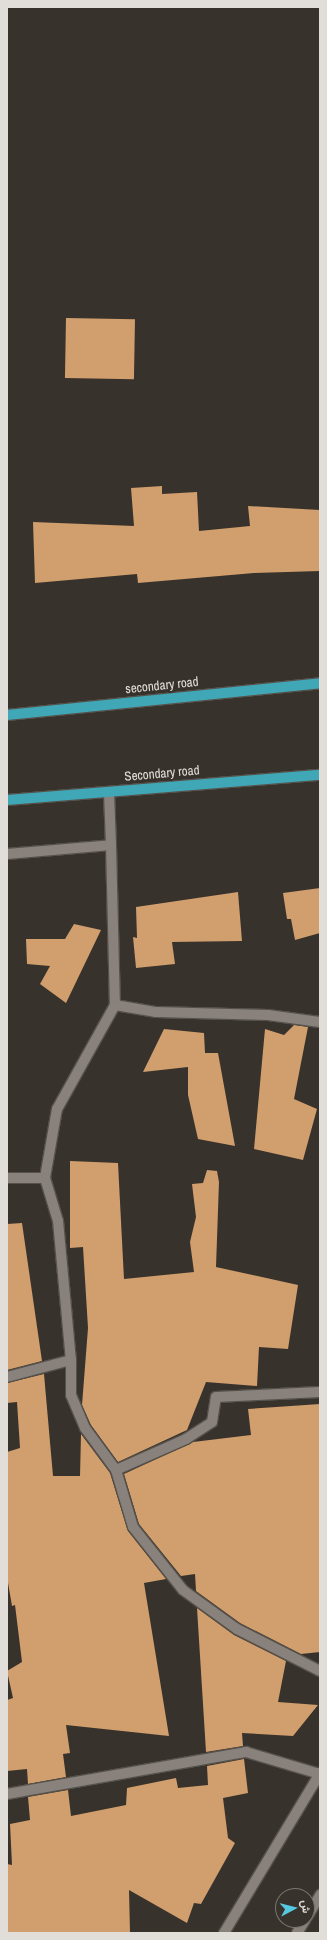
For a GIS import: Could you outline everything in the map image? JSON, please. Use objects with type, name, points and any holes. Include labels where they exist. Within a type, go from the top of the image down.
[{"type":"main road","name":"secondary road","points":[[7,716],[320,683]]},
{"type":"main road","name":"Secondary road","points":[[7,800],[320,775]]},
{"type":"street","points":[[109,792],[115,1005],[58,1109],[45,1178],[58,1221],[72,1360],[71,1395],[85,1428],[116,1470],[134,1527],[183,1590],[237,1629],[320,1671]]},
{"type":"street","points":[[7,854],[111,844]]},
{"type":"street","points":[[115,1005],[156,1012],[268,1015],[320,1022]]},
{"type":"street","points":[[7,1178],[45,1178]]},
{"type":"street","points":[[7,1377],[72,1360]]},
{"type":"street","points":[[116,1470],[186,1439],[212,1422],[216,1397],[320,1392]]},
{"type":"street","points":[[7,1794],[246,1752],[320,1773],[224,1933]]},
{"type":"building","points":[[66,318],[135,319],[134,379],[65,378]]},
{"type":"building","points":[[162,486],[162,494],[197,492],[199,531],[250,526],[248,506],[320,510],[320,571],[254,573],[138,583],[137,574],[35,583],[33,522],[134,526],[131,488]]},
{"type":"building","points":[[320,888],[320,933],[295,940],[291,919],[287,919],[283,893]]},
{"type":"building","points":[[238,892],[242,941],[172,942],[175,964],[136,968],[133,937],[137,938],[136,907]]},
{"type":"building","points":[[74,924],[101,930],[66,1003],[40,984],[50,966],[27,964],[26,939],[65,939]]},
{"type":"building","points":[[294,1025],[308,1027],[294,1099],[317,1109],[303,1160],[254,1149],[265,1029],[284,1035]]},
{"type":"building","points":[[164,1029],[204,1033],[205,1053],[218,1053],[235,1146],[198,1139],[188,1095],[188,1067],[143,1072]]},
{"type":"building","points":[[70,1161],[118,1163],[124,1279],[194,1272],[190,1242],[196,1217],[192,1184],[203,1183],[207,1170],[217,1171],[219,1182],[216,1267],[298,1285],[288,1349],[259,1347],[257,1386],[206,1382],[187,1430],[118,1462],[91,1425],[82,1405],[88,1328],[83,1247],[70,1248]]},
{"type":"building","points":[[22,1223],[42,1361],[7,1370],[7,1224]]},
{"type":"building","points":[[44,1374],[53,1476],[80,1476],[81,1434],[110,1473],[128,1531],[166,1579],[144,1583],[169,1736],[66,1725],[70,1753],[63,1754],[66,1777],[28,1784],[27,1769],[7,1771],[7,1700],[13,1698],[7,1671],[22,1662],[15,1605],[12,1606],[7,1577],[7,1452],[20,1448],[17,1402],[7,1403],[7,1383]]},
{"type":"building","points":[[320,1404],[320,1652],[301,1654],[240,1623],[196,1591],[195,1574],[181,1576],[139,1524],[124,1474],[193,1442],[251,1435],[248,1409]]},
{"type":"building","points":[[197,1608],[234,1635],[286,1661],[278,1702],[318,1705],[293,1736],[242,1733],[243,1746],[206,1752]]},
{"type":"building","points":[[244,1759],[248,1793],[223,1798],[228,1838],[235,1843],[201,1904],[194,1903],[187,1923],[129,1890],[130,1932],[7,1933],[7,1864],[12,1865],[10,1824],[30,1820],[28,1797],[68,1790],[71,1816],[126,1805],[127,1788],[176,1778],[178,1788],[208,1785],[207,1766]]}]
